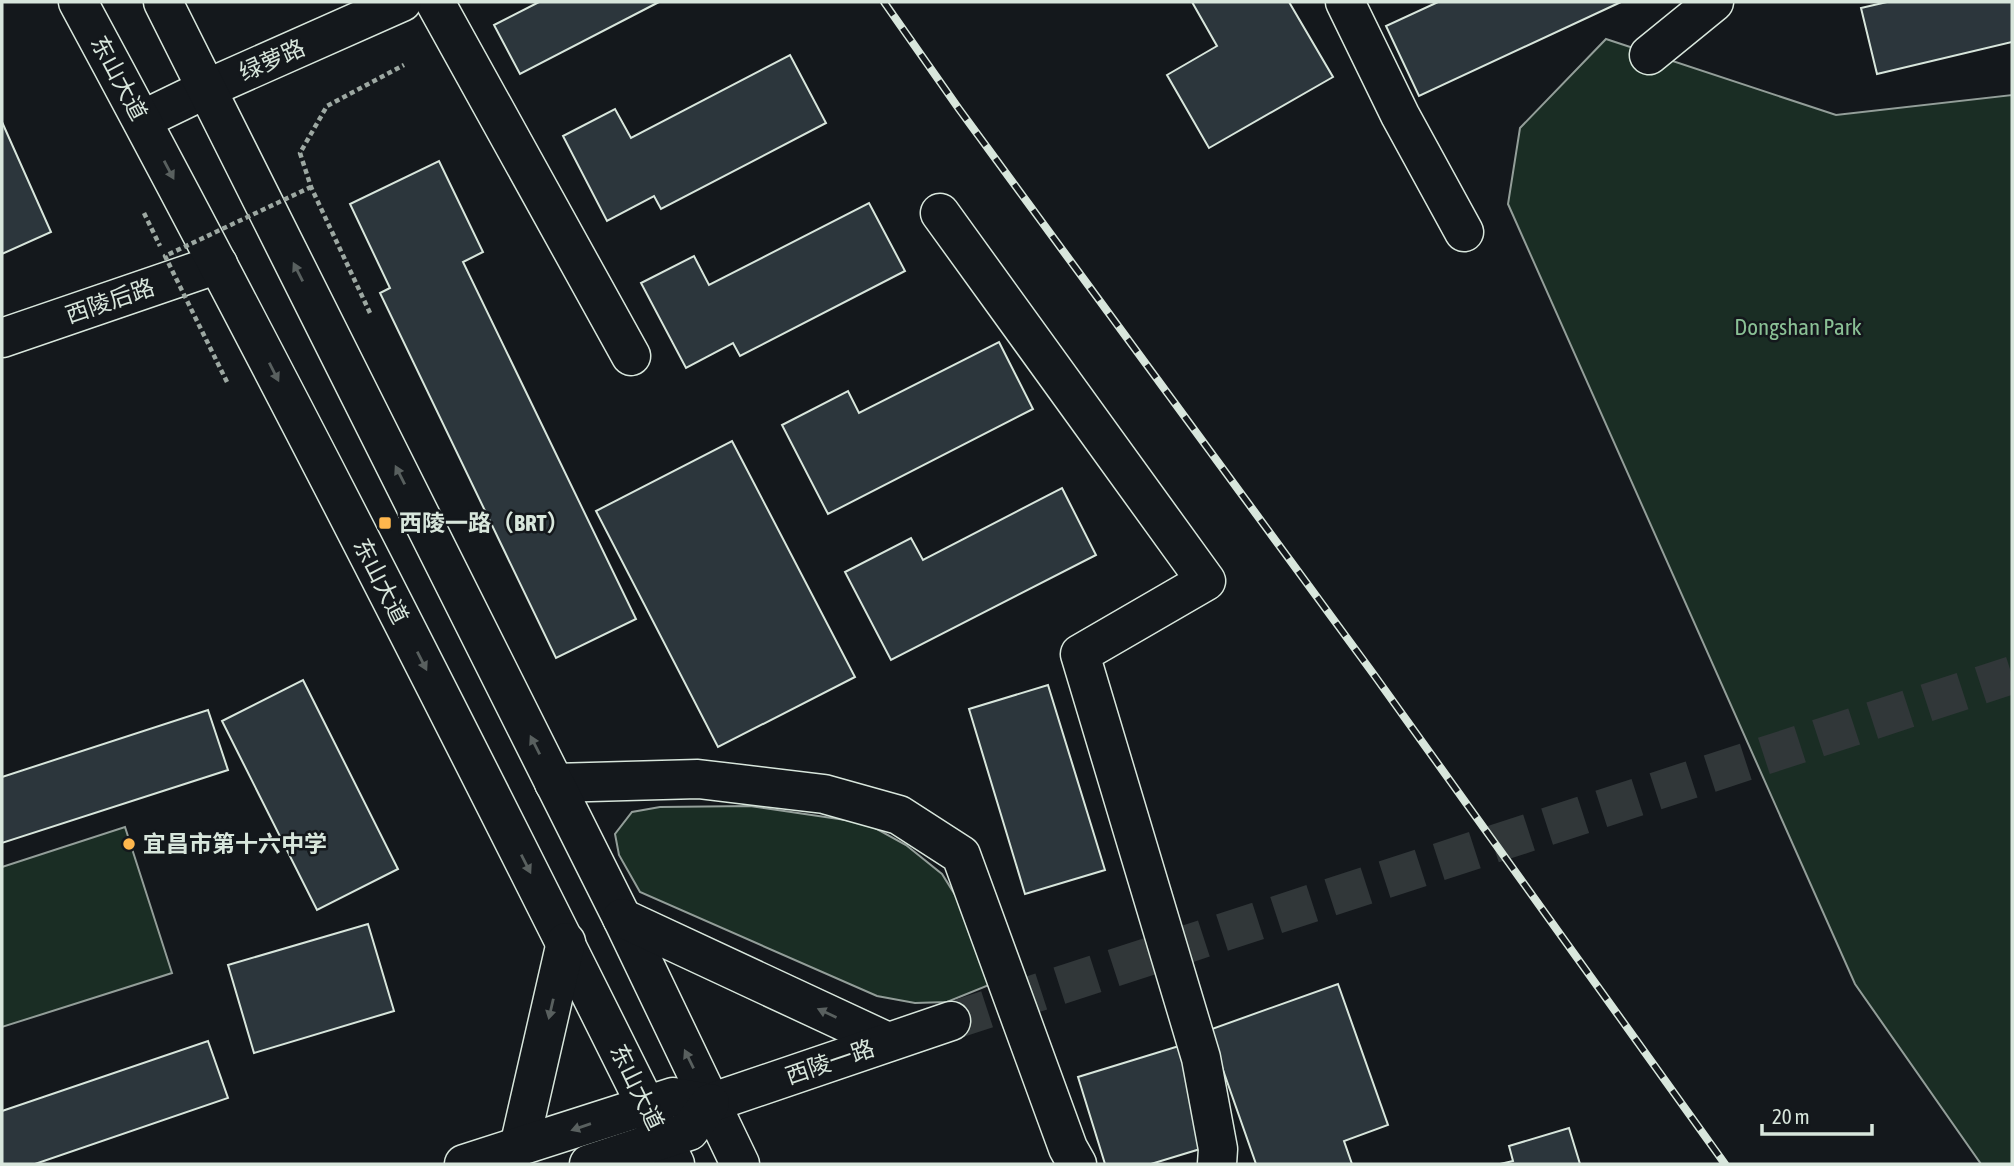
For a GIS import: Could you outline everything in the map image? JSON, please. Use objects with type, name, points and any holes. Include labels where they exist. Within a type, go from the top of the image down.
[{"type":"main road","name":"东山大道","points":[[78,2],[218,264],[566,942],[669,1152]]},
{"type":"main road","points":[[163,2],[622,918],[740,1164]]},
{"type":"main road","name":"绿萝路","points":[[142,120],[402,2]]},
{"type":"main road","points":[[435,2],[631,356]]},
{"type":"main road","points":[[1345,2],[1400,115],[1464,232]]},
{"type":"main road","points":[[1648,55],[1714,2]]},
{"type":"main road","points":[[940,213],[1206,581],[1080,654],[1201,1058],[1218,1149],[1217,1164]]},
{"type":"main road","name":"西陵后路","points":[[2,338],[218,264]]},
{"type":"main road","points":[[554,783],[698,779],[824,794],[900,815],[961,855],[1068,1148],[1077,1164]]},
{"type":"main road","points":[[622,918],[888,1042]]},
{"type":"main road","points":[[519,1147],[566,942]]},
{"type":"main road","name":"西陵一路","points":[[464,1164],[673,1097],[710,1103],[951,1021]]},
{"type":"main road","points":[[589,1164],[669,1152],[710,1103]]},
{"type":"path","points":[[370,313],[311,187],[300,153],[327,106],[404,65]]},
{"type":"path","points":[[227,382],[165,256],[311,187]]},
{"type":"green space","name":"Dongshan Park","points":[[1606,39],[1836,115],[2012,95],[2012,1164],[1981,1164],[1855,984],[1508,204],[1520,128]]},
{"type":"green space","points":[[750,806],[866,823],[906,845],[942,874],[957,898],[989,985],[947,1002],[915,1003],[877,996],[640,892],[619,855],[615,834],[632,812],[660,807]]},
{"type":"green space","points":[[125,827],[172,973],[2,1027],[2,867]]},
{"type":"building","points":[[539,2],[659,2],[520,74],[494,25]]},
{"type":"building","points":[[1192,2],[1289,2],[1333,77],[1209,148],[1167,75],[1217,46]]},
{"type":"building","points":[[1438,2],[1621,2],[1419,96],[1386,26]]},
{"type":"building","points":[[1887,2],[2012,2],[2012,42],[1877,74],[1861,8]]},
{"type":"building","points":[[790,55],[826,123],[661,209],[654,196],[607,221],[563,136],[615,109],[631,138]]},
{"type":"building","points":[[2,122],[51,232],[2,254]]},
{"type":"building","points":[[439,161],[483,252],[463,262],[636,619],[556,658],[380,293],[390,288],[350,204]]},
{"type":"building","points":[[869,203],[905,271],[740,356],[733,343],[686,368],[641,283],[694,256],[709,285]]},
{"type":"building","points":[[999,342],[1033,409],[828,514],[782,425],[848,391],[859,413]]},
{"type":"building","points":[[732,441],[855,677],[718,747],[596,511]]},
{"type":"building","points":[[1062,488],[1096,555],[891,660],[845,572],[911,538],[923,560]]},
{"type":"building","points":[[303,680],[398,869],[317,910],[222,721]]},
{"type":"building","points":[[1048,685],[1105,870],[1025,894],[969,709]]},
{"type":"building","points":[[208,710],[228,770],[2,843],[2,777]]},
{"type":"building","points":[[368,924],[394,1011],[254,1053],[228,965]]},
{"type":"building","points":[[1338,984],[1388,1125],[1344,1141],[1352,1164],[1256,1164],[1209,1030]]},
{"type":"building","points":[[208,1041],[228,1098],[35,1164],[2,1164],[2,1111]]},
{"type":"building","points":[[1179,1046],[1210,1146],[1151,1164],[1105,1164],[1078,1077]]},
{"type":"building","points":[[1569,1128],[1580,1164],[1500,1164],[1513,1161],[1509,1146]]},
{"type":"tunnel","points":[[951,1021],[2012,675]]},
{"type":"railway","points":[[884,2],[959,109],[1372,672],[1725,1164]]},
{"type":"place","name":"西陵一路（BRT）","points":[[385,523]]},
{"type":"place","name":"宜昌市第十六中学","points":[[129,844]]}]
